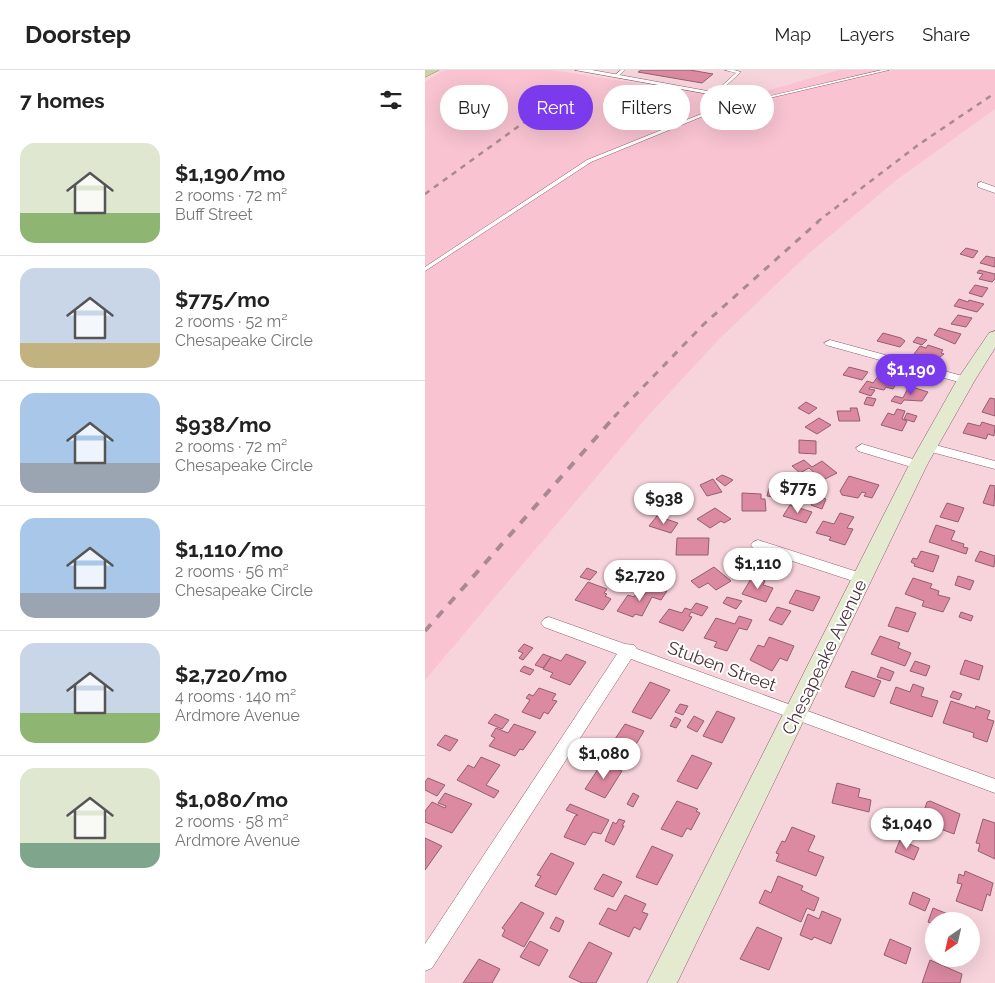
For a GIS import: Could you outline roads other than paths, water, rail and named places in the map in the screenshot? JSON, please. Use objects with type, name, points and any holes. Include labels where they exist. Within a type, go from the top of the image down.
[{"type":"main road","points":[[425,74],[433,70]]},
{"type":"street","points":[[579,70],[700,90]]},
{"type":"street","points":[[981,185],[995,190]]},
{"type":"street","name":"Chesapeake Avenue","points":[[663,983],[923,456],[966,380],[995,336]]},
{"type":"street","points":[[830,342],[966,380]]},
{"type":"street","points":[[862,448],[995,465]]},
{"type":"street","points":[[758,545],[862,578]]},
{"type":"street","name":"Stuben Street","points":[[549,623],[995,786]]},
{"type":"street","points":[[425,961],[628,651]]},
{"type":"lane","points":[[616,76],[623,70]]},
{"type":"lane","points":[[725,85],[739,72],[727,70]]},
{"type":"lane","points":[[774,96],[887,70]]},
{"type":"lane","points":[[425,269],[589,161],[700,116]]},
{"type":"railway","points":[[817,222],[918,145],[995,93]]},
{"type":"railway","points":[[425,194],[518,127]]},
{"type":"railway","points":[[614,417],[704,324],[819,221]]},
{"type":"railway","points":[[425,631],[616,415]]}]
